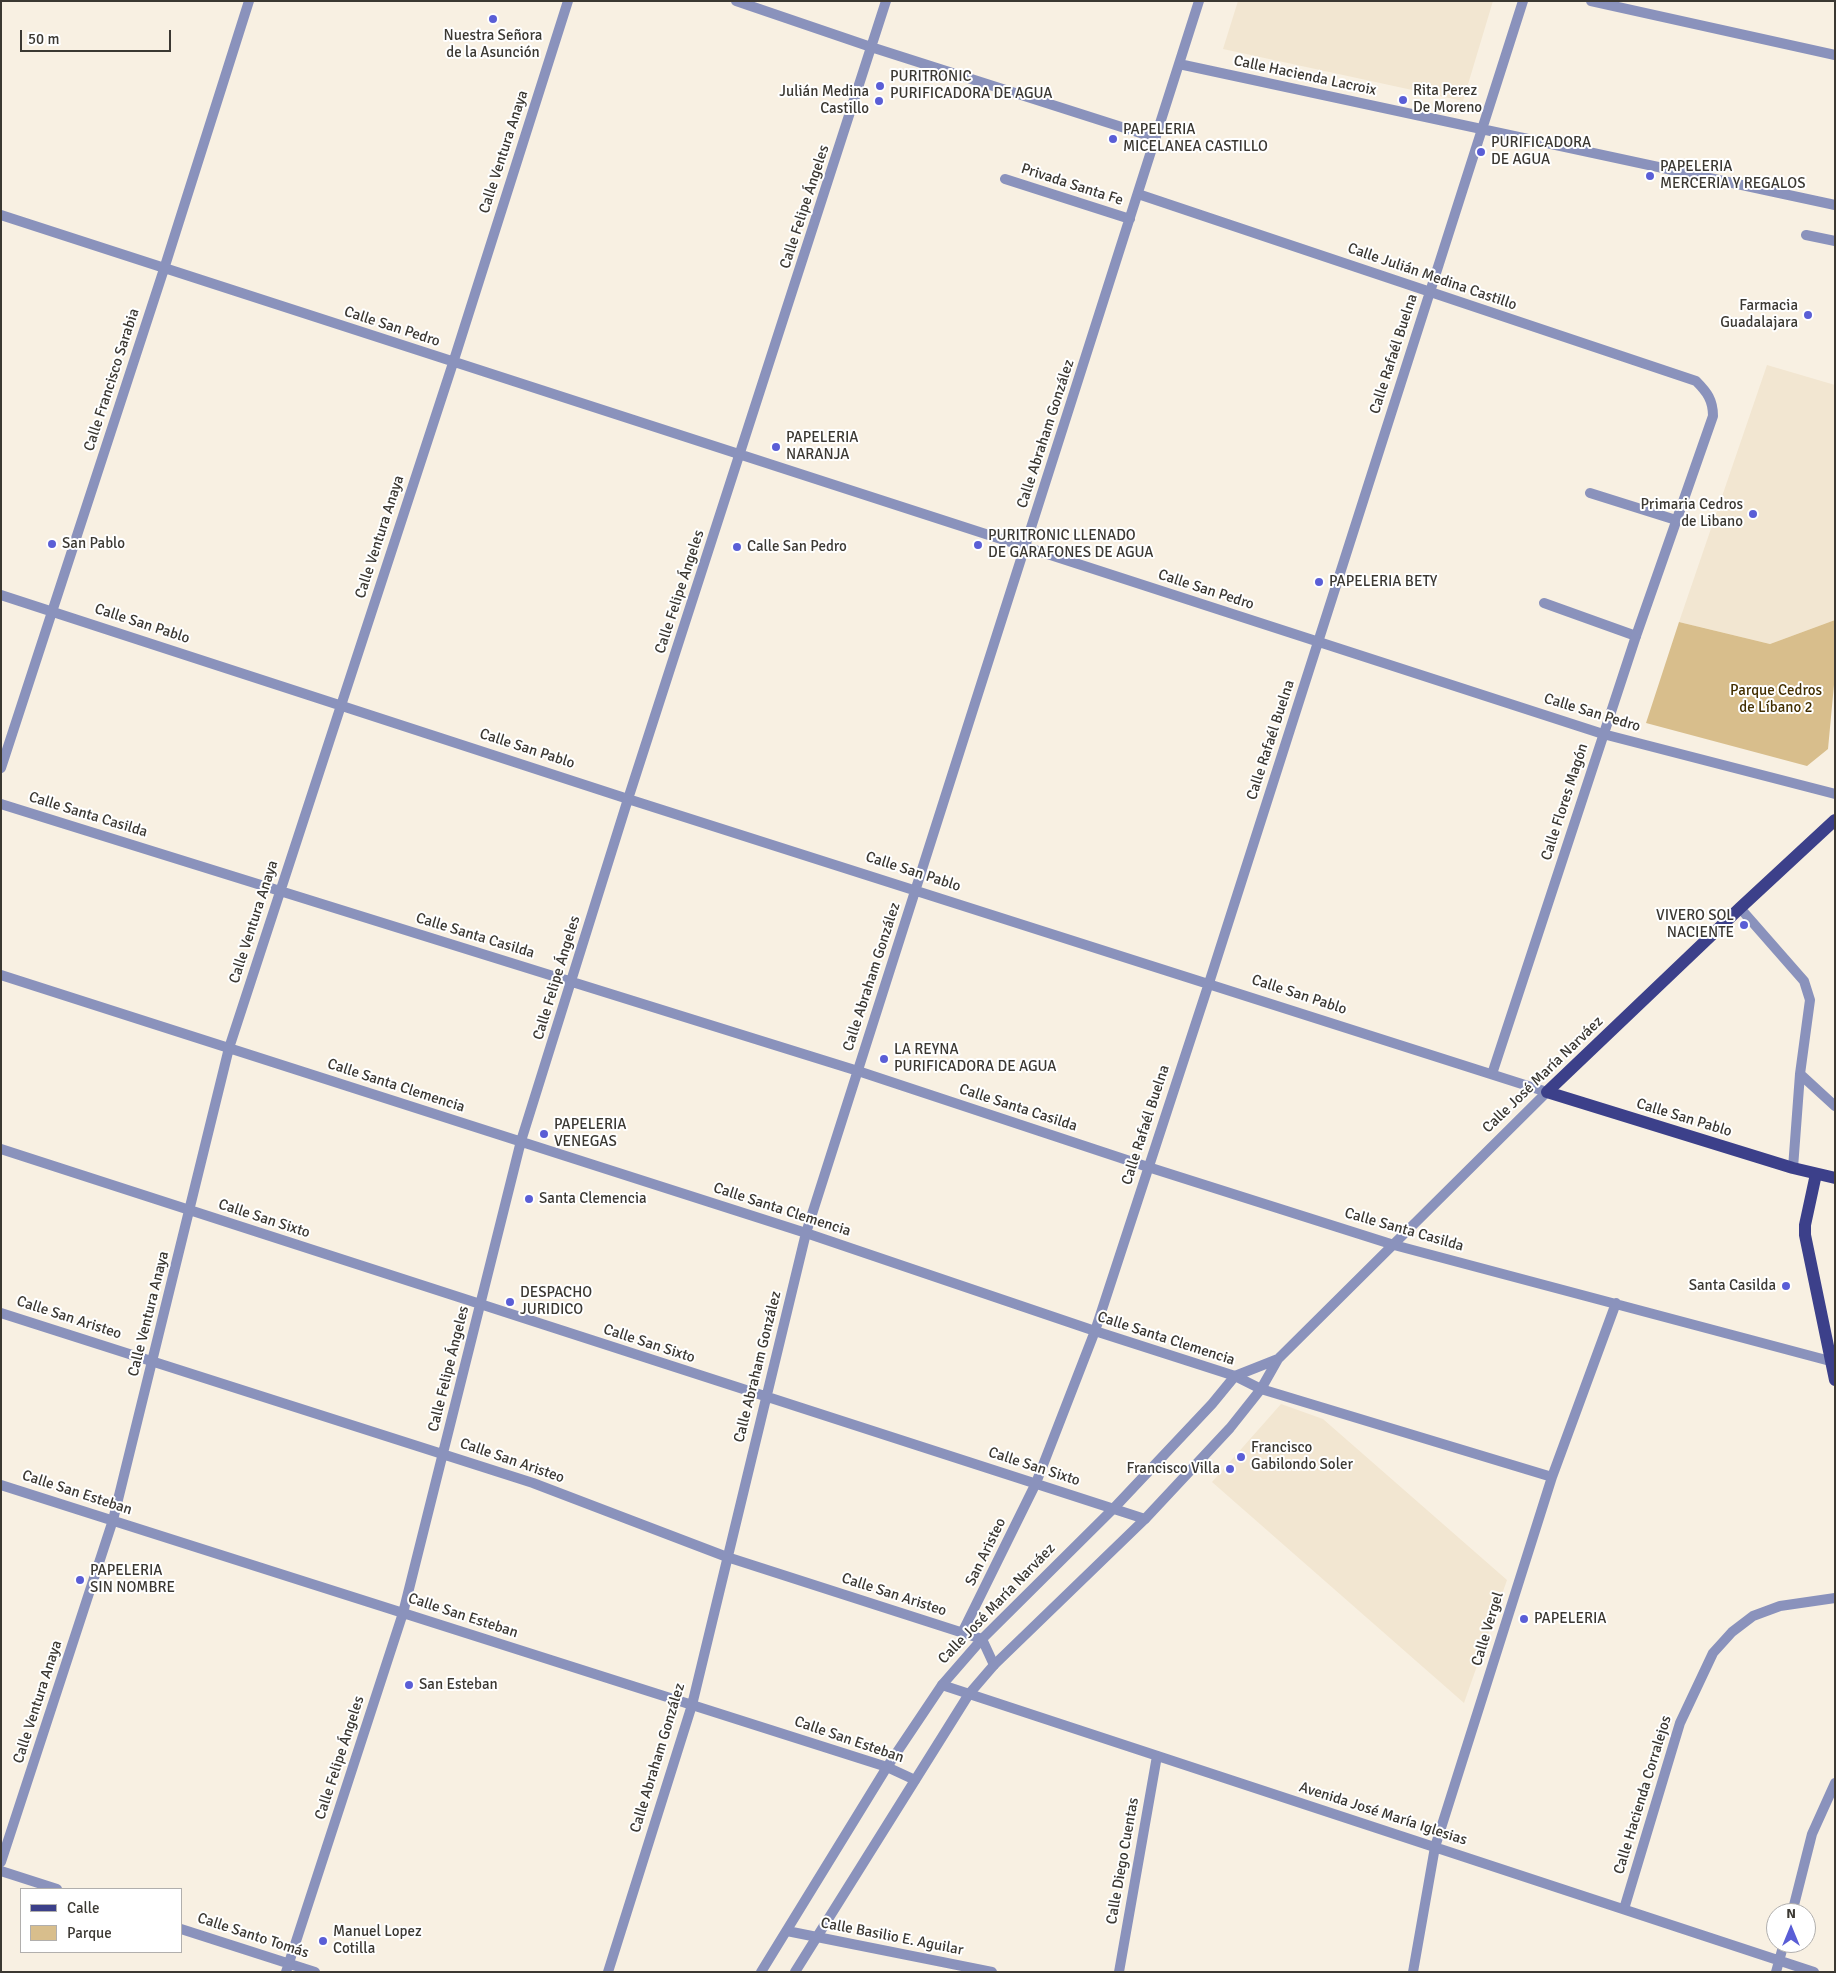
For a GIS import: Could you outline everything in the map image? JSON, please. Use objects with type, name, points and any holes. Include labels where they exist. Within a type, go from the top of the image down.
[{"type":"main road","name":"Calle José María Narváez","points":[[1547,1092],[1835,820]]},
{"type":"main road","name":"Calle San Pablo","points":[[1547,1092],[1793,1168],[1835,1178]]},
{"type":"main road","points":[[1816,1174],[1805,1225],[1805,1235],[1835,1380]]},
{"type":"street","name":"Calle Francisco Sarabia","points":[[1,768],[164,269],[249,1]]},
{"type":"street","name":"Calle Ventura Anaya","points":[[1,1862],[113,1520],[229,1048],[453,363],[568,1]]},
{"type":"street","points":[[736,1],[871,48],[1156,138]]},
{"type":"street","name":"Calle Felipe Ángeles","points":[[287,1968],[403,1613],[520,1142],[572,982],[628,799],[741,455],[886,1]]},
{"type":"street","name":"Calle Abraham González","points":[[608,1972],[692,1705],[806,1233],[1199,1]]},
{"type":"street","name":"Calle Rafaél Buelna","points":[[1036,1484],[1095,1331],[1209,983],[1523,1]]},
{"type":"street","points":[[1591,1],[1835,55]]},
{"type":"street","name":"Calle Hacienda Lacroix","points":[[1179,64],[1835,205]]},
{"type":"street","name":"Privada Santa Fe","points":[[1005,179],[1130,219]]},
{"type":"street","name":"Calle Julián Medina Castillo","points":[[1138,194],[1696,381],[1710,398]]},
{"type":"street","name":"Calle San Pedro","points":[[1,216],[1603,734],[1835,794]]},
{"type":"street","points":[[1806,235],[1835,241]]},
{"type":"street","name":"Calle Flores Magón","points":[[1492,1074],[1603,734],[1713,416],[1713,406],[1710,398]]},
{"type":"street","points":[[1590,494],[1676,520]]},
{"type":"street","name":"Calle San Pablo","points":[[1,596],[628,799],[1547,1092]]},
{"type":"street","points":[[1544,603],[1636,636]]},
{"type":"street","name":"Calle Santa Casilda","points":[[1,804],[858,1071],[1148,1167],[1394,1244],[1830,1361]]},
{"type":"street","points":[[1740,908],[1804,981],[1808,990],[1810,1000],[1800,1074],[1793,1168]]},
{"type":"street","name":"Calle Santa Clemencia","points":[[1,975],[806,1233],[1095,1331],[1235,1376],[1261,1390],[1552,1477]]},
{"type":"street","points":[[1800,1074],[1835,1106]]},
{"type":"street","name":"Calle José María Narváez","points":[[795,1972],[969,1694],[994,1665],[1145,1519],[1230,1428],[1261,1390],[1278,1359],[1547,1092]]},
{"type":"street","name":"Calle San Sixto","points":[[1,1149],[766,1398],[1145,1519]]},
{"type":"street","name":"Calle Vergel","points":[[1412,1972],[1435,1847],[1552,1477],[1616,1303]]},
{"type":"street","name":"Calle San Aristeo","points":[[1,1313],[533,1483],[727,1557],[982,1639]]},
{"type":"street","name":"Calle José María Narváez","points":[[761,1972],[887,1767],[942,1685],[982,1639],[1114,1508],[1212,1404],[1235,1376],[1278,1359]]},
{"type":"street","name":"San Aristeo","points":[[962,1633],[1036,1484]]},
{"type":"street","name":"Calle San Esteban","points":[[1,1485],[887,1767],[915,1780]]},
{"type":"street","name":"Calle Hacienda Corralejos","points":[[1624,1909],[1680,1723],[1713,1653],[1732,1632],[1753,1616],[1780,1606],[1835,1598]]},
{"type":"street","points":[[982,1639],[994,1665]]},
{"type":"street","name":"Avenida José María Iglesias","points":[[942,1685],[1814,1972]]},
{"type":"street","name":"Calle Diego Cuentas","points":[[1119,1972],[1156,1756]]},
{"type":"street","points":[[1795,1903],[1812,1834],[1835,1783]]},
{"type":"street","points":[[1,1871],[54,1888]]},
{"type":"street","name":"Calle Santo Tomás","points":[[182,1929],[287,1968],[315,1972]]},
{"type":"street","name":"Calle Basilio E. Aguilar","points":[[787,1932],[992,1972]]},
{"type":"street","points":[[1776,1972],[1781,1953]]},
{"type":"shaded area","points":[[1238,1],[1493,1],[1463,101],[1223,49]]},
{"type":"shaded area","points":[[1767,365],[1835,385],[1835,620],[1770,644],[1679,622]]},
{"type":"shaded area","points":[[1281,1404],[1323,1419],[1507,1580],[1464,1703],[1212,1482]]},
{"type":"green space","name":"Parque Cedros de Líbano 2","points":[[1835,620],[1835,674],[1828,749],[1807,766],[1646,723],[1679,622],[1770,644]]},
{"type":"place","name":"Nuestra Señora de la Asunción","points":[[493,19]]},
{"type":"place","name":"PURITRONIC PURIFICADORA DE AGUA","points":[[880,86]]},
{"type":"place","name":"Rita Perez De Moreno","points":[[1403,100]]},
{"type":"place","name":"Julián Medina Castillo","points":[[879,101]]},
{"type":"place","name":"PAPELERIA MICELANEA CASTILLO","points":[[1113,139]]},
{"type":"place","name":"PURIFICADORA DE AGUA","points":[[1481,152]]},
{"type":"place","name":"PAPELERIA MERCERIA Y REGALOS","points":[[1650,176]]},
{"type":"place","name":"Farmacia Guadalajara","points":[[1808,315]]},
{"type":"place","name":"PAPELERIA NARANJA","points":[[776,447]]},
{"type":"place","name":"Primaria Cedros de Libano","points":[[1753,514]]},
{"type":"place","name":"San Pablo","points":[[52,544]]},
{"type":"place","name":"PURITRONIC LLENADO DE GARAFONES DE AGUA","points":[[978,545]]},
{"type":"place","name":"Calle San Pedro","points":[[737,547]]},
{"type":"place","name":"PAPELERIA BETY","points":[[1319,582]]},
{"type":"place","name":"VIVERO SOL NACIENTE","points":[[1744,925]]},
{"type":"place","name":"LA REYNA PURIFICADORA DE AGUA","points":[[884,1059]]},
{"type":"place","name":"PAPELERIA VENEGAS","points":[[544,1134]]},
{"type":"place","name":"Santa Clemencia","points":[[529,1199]]},
{"type":"place","name":"Santa Casilda","points":[[1786,1286]]},
{"type":"place","name":"DESPACHO JURIDICO","points":[[510,1302]]},
{"type":"place","name":"Francisco Gabilondo Soler","points":[[1241,1457]]},
{"type":"place","name":"Francisco Villa","points":[[1230,1469]]},
{"type":"place","name":"PAPELERIA SIN NOMBRE","points":[[80,1580]]},
{"type":"place","name":"PAPELERIA","points":[[1524,1619]]},
{"type":"place","name":"San Esteban","points":[[409,1685]]},
{"type":"place","name":"Manuel Lopez Cotilla","points":[[323,1941]]}]
